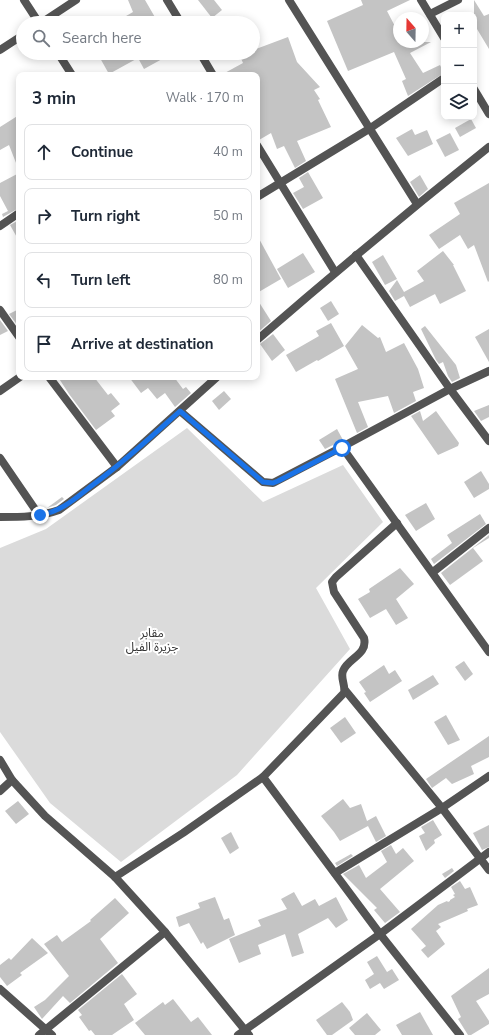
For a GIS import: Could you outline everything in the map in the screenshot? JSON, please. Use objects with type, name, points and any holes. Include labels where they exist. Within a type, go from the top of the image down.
[{"type":"street","points":[[24,0],[35,16]]},
{"type":"street","points":[[51,16],[76,0]]},
{"type":"street","points":[[167,0],[177,16]]},
{"type":"street","points":[[289,0],[417,204]]},
{"type":"street","points":[[421,0],[441,33]]},
{"type":"street","points":[[430,14],[458,0]]},
{"type":"street","points":[[0,50],[16,40]]},
{"type":"street","points":[[62,60],[70,72]]},
{"type":"street","points":[[204,60],[211,72]]},
{"type":"street","points":[[260,195],[369,129],[441,80]]},
{"type":"street","points":[[477,94],[489,114]]},
{"type":"street","points":[[260,337],[335,272],[489,147]]},
{"type":"street","points":[[260,150],[335,272]]},
{"type":"street","points":[[0,226],[16,215]]},
{"type":"street","points":[[356,255],[450,389],[489,441]]},
{"type":"street","points":[[0,310],[16,333]]},
{"type":"street","points":[[180,411],[263,482],[273,483],[342,448],[450,389],[489,371]]},
{"type":"street","points":[[0,391],[16,380]]},
{"type":"street","points":[[51,380],[117,467]]},
{"type":"street","points":[[0,517],[49,514],[59,510],[117,467],[214,380]]},
{"type":"street","points":[[342,448],[489,652]]},
{"type":"street","points":[[0,458],[40,515]]},
{"type":"street","points":[[397,523],[332,582],[334,592],[364,638],[365,643],[363,649],[343,670],[342,676],[345,690],[442,808],[489,870]]},
{"type":"street","points":[[432,572],[489,528]]},
{"type":"street","points":[[115,877],[183,833],[263,777],[344,693],[345,690]]},
{"type":"street","points":[[0,760],[12,780],[45,816],[115,877],[165,932],[244,1033],[489,852]]},
{"type":"street","points":[[335,873],[442,808],[489,776]]},
{"type":"street","points":[[263,777],[380,934],[460,1035]]},
{"type":"street","points":[[0,791],[12,780]]},
{"type":"street","points":[[39,1035],[49,1032],[165,932]]},
{"type":"street","points":[[0,989],[49,1032]]},
{"type":"green space","name":"مقابر جزيرة الفيل","points":[[187,428],[263,502],[343,465],[383,522],[316,588],[350,649],[237,775],[121,862],[50,803],[0,732],[0,548],[46,529]]},
{"type":"building","points":[[128,0],[145,0],[154,16],[126,16],[133,12]]},
{"type":"building","points":[[198,0],[214,0],[222,10],[214,16],[210,16]]},
{"type":"building","points":[[361,0],[410,0],[387,11],[393,22],[393,48],[420,48],[410,53],[423,73],[440,65],[441,75],[408,96],[402,81],[406,79],[394,52],[348,71],[327,21],[363,5]]},
{"type":"building","points":[[474,0],[484,16],[489,14],[489,49],[477,29],[477,12],[474,12]]},
{"type":"building","points":[[288,37],[297,62],[320,87],[314,90],[320,99],[318,100],[331,127],[297,141],[306,161],[295,168],[284,146],[277,149],[271,133],[260,139],[260,72],[226,72],[243,63],[242,60],[260,60],[260,47]]},
{"type":"building","points":[[101,60],[134,60],[113,72],[108,72]]},
{"type":"building","points":[[139,60],[160,60],[144,69]]},
{"type":"building","points":[[16,117],[16,163],[9,145],[0,150],[0,127]]},
{"type":"building","points":[[472,120],[476,128],[460,137],[455,128]]},
{"type":"building","points":[[412,129],[415,135],[427,130],[433,144],[408,156],[396,138]]},
{"type":"building","points":[[450,133],[459,150],[445,157],[436,140]]},
{"type":"building","points":[[308,172],[323,198],[303,209],[293,193],[304,187],[299,178]]},
{"type":"building","points":[[16,175],[16,210],[3,217],[2,214],[8,211],[0,196],[0,183]]},
{"type":"building","points":[[420,175],[428,189],[419,197],[410,182]]},
{"type":"building","points":[[489,183],[488,282],[474,245],[468,249],[460,235],[439,249],[429,235],[460,214],[454,203]]},
{"type":"building","points":[[16,222],[16,236],[10,225]]},
{"type":"building","points":[[260,240],[281,279],[260,291]]},
{"type":"building","points":[[443,251],[454,265],[466,291],[440,304],[435,294],[410,307],[404,296],[395,301],[389,291],[397,280],[404,292],[424,281],[417,271]]},
{"type":"building","points":[[303,253],[315,272],[288,288],[277,269]]},
{"type":"building","points":[[383,255],[397,279],[385,285],[372,262]]},
{"type":"building","points":[[331,301],[339,314],[328,321],[320,308]]},
{"type":"building","points":[[260,304],[271,321],[260,330]]},
{"type":"building","points":[[16,310],[16,323],[9,314]]},
{"type":"building","points":[[0,320],[8,331],[0,335]]},
{"type":"building","points":[[331,323],[344,346],[296,372],[286,355],[319,336],[316,331]]},
{"type":"building","points":[[362,325],[378,338],[380,337],[386,352],[404,343],[418,369],[424,388],[413,392],[416,401],[394,413],[388,396],[358,402],[368,427],[357,433],[335,379],[358,369],[345,346]]},
{"type":"building","points":[[425,326],[456,365],[460,378],[452,382],[443,362],[439,364],[436,360],[421,329]]},
{"type":"building","points":[[489,329],[489,362],[475,337]]},
{"type":"building","points":[[273,334],[285,350],[272,361],[260,344]]},
{"type":"building","points":[[60,380],[96,380],[108,395],[111,393],[120,404],[111,411],[115,416],[96,430]]},
{"type":"building","points":[[131,380],[176,380],[183,389],[186,387],[191,393],[175,407],[165,393],[157,399],[148,388],[141,393]]},
{"type":"building","points":[[224,391],[231,399],[219,410],[212,401]]},
{"type":"building","points":[[489,405],[489,417],[481,421],[474,411]]},
{"type":"building","points":[[420,411],[423,421],[436,411],[459,443],[458,446],[438,455],[411,416]]},
{"type":"building","points":[[337,429],[343,440],[325,449],[319,440]]},
{"type":"building","points":[[481,471],[489,484],[489,489],[474,498],[464,482]]},
{"type":"building","points":[[62,497],[64,499],[56,505],[47,508]]},
{"type":"building","points":[[426,503],[435,519],[416,531],[405,515]]},
{"type":"building","points":[[480,514],[486,524],[434,564],[431,559],[452,543],[447,535]]},
{"type":"building","points":[[489,535],[489,538],[473,548],[483,561],[450,585],[441,573]]},
{"type":"building","points":[[400,568],[414,584],[396,599],[408,618],[396,625],[386,609],[370,618],[358,599],[370,592],[369,589]]},
{"type":"building","points":[[464,661],[473,674],[465,681],[455,667]]},
{"type":"building","points":[[384,665],[389,674],[395,670],[402,681],[370,702],[364,693],[366,692],[359,682]]},
{"type":"building","points":[[433,675],[439,684],[413,700],[408,690]]},
{"type":"building","points":[[446,715],[460,740],[448,745],[434,722]]},
{"type":"building","points":[[345,717],[356,733],[341,743],[330,728]]},
{"type":"building","points":[[489,736],[489,757],[471,766],[474,774],[452,784],[446,778],[432,788],[426,779]]},
{"type":"building","points":[[343,799],[350,808],[361,804],[367,821],[376,816],[386,836],[376,842],[368,826],[340,841],[321,816]]},
{"type":"building","points":[[18,801],[29,814],[16,824],[5,811]]},
{"type":"building","points":[[433,820],[442,835],[434,840],[435,843],[426,851],[419,836],[425,833],[421,827]]},
{"type":"building","points":[[489,825],[489,847],[482,850],[473,833]]},
{"type":"building","points":[[231,832],[239,848],[230,854],[221,838]]},
{"type":"building","points":[[391,845],[396,854],[403,848],[414,861],[380,889],[400,912],[385,923],[374,910],[377,908],[343,874],[359,865],[366,878],[387,862],[381,851]]},
{"type":"building","points":[[351,854],[353,856],[337,866],[335,863]]},
{"type":"building","points":[[452,868],[454,871],[445,878],[442,874]]},
{"type":"building","points":[[460,881],[465,889],[470,887],[478,905],[438,924],[441,927],[436,931],[445,944],[428,958],[421,950],[426,946],[411,929],[438,905],[447,901],[448,902],[455,897],[451,887]]},
{"type":"building","points":[[294,892],[302,906],[315,899],[319,906],[336,897],[348,920],[336,928],[328,918],[298,934],[304,953],[292,957],[285,934],[258,945],[261,954],[239,963],[229,939],[261,926],[258,920],[287,909],[281,899]]},
{"type":"building","points":[[215,897],[224,920],[229,918],[235,935],[207,949],[203,942],[201,944],[189,923],[179,927],[176,917],[200,908],[198,903]]},
{"type":"building","points":[[115,898],[129,913],[100,939],[118,963],[70,1003],[63,996],[42,1019],[34,1007],[45,1000],[69,976],[44,944],[57,935],[62,942],[91,921],[90,920]]},
{"type":"building","points":[[32,938],[48,953],[20,973],[22,975],[7,986],[0,977],[0,965],[9,958],[11,960]]},
{"type":"building","points":[[377,956],[387,972],[392,969],[399,980],[384,989],[380,983],[370,989],[365,980],[374,974],[367,962]]},
{"type":"building","points":[[489,968],[489,994],[476,1001],[489,1021],[489,1024],[471,1035],[468,1035],[458,1019],[461,1017],[451,996]]},
{"type":"building","points":[[122,974],[137,994],[124,1004],[134,1020],[112,1035],[95,1035],[91,1030],[89,1031],[79,1017],[82,1015],[78,1010]]},
{"type":"building","points":[[173,999],[191,1022],[198,1017],[212,1035],[145,1035],[135,1023],[163,1002],[165,1005]]},
{"type":"building","points":[[342,1002],[350,1012],[353,1020],[332,1035],[327,1035],[316,1020]]},
{"type":"building","points":[[420,1012],[433,1035],[402,1035],[396,1025]]},
{"type":"building","points":[[367,1013],[381,1030],[375,1035],[355,1035],[349,1028]]},
{"type":"route","points":[[40,515],[49,514],[59,510],[75,499],[117,467],[180,411],[263,482],[273,483],[278,481],[342,448]]}]
